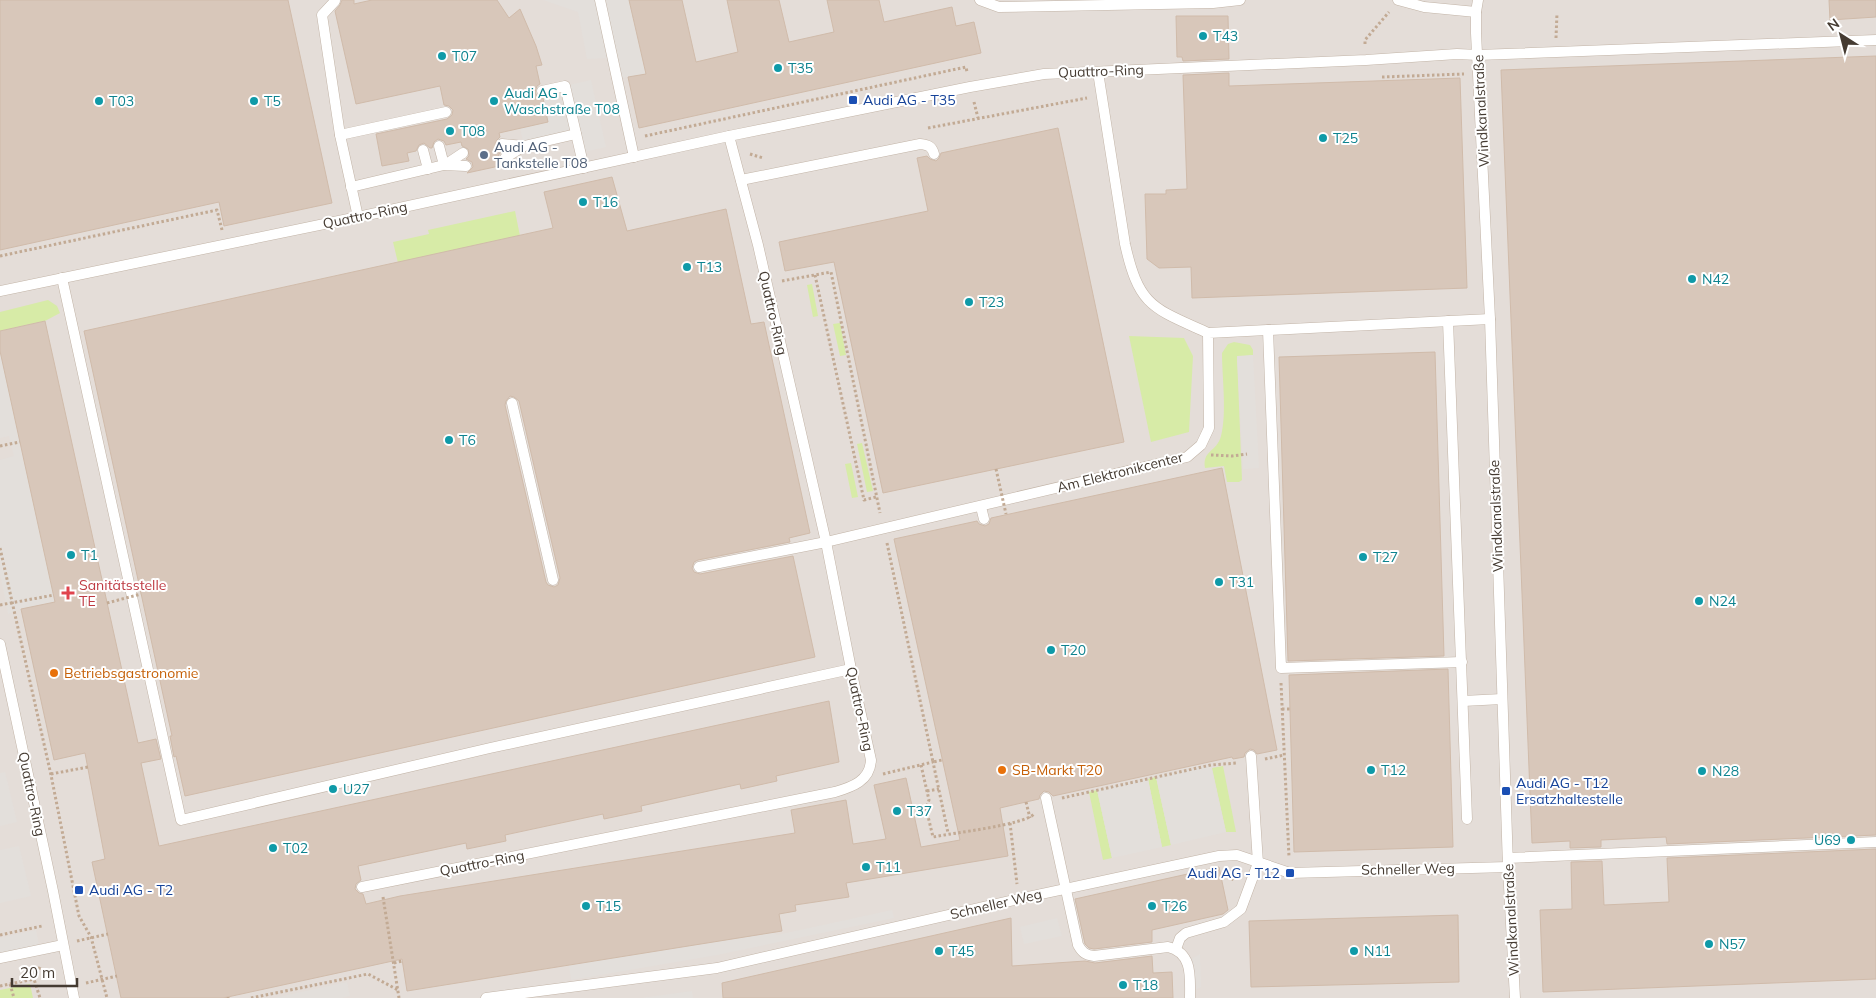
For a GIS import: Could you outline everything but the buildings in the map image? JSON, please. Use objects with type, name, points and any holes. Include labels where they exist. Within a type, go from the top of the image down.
[{"type":"lane","points":[[600,0],[634,157]]},
{"type":"lane","points":[[980,0],[999,7],[1214,3],[1240,0]]},
{"type":"lane","points":[[1399,0],[1424,7],[1476,12]]},
{"type":"lane","points":[[1469,0],[1476,12]]},
{"type":"lane","name":"Windkanalstraße","points":[[1478,0],[1476,33],[1490,319],[1508,863],[1515,998]]},
{"type":"lane","points":[[335,1],[322,14],[340,135],[358,217]]},
{"type":"lane","name":"Quattro-Ring","points":[[0,291],[358,217],[729,136],[980,85],[1044,74],[1356,61],[1457,54],[1478,55],[1876,40]]},
{"type":"lane","points":[[1098,72],[1125,244],[1138,287],[1154,307],[1171,317],[1208,333],[1490,319]]},
{"type":"lane","points":[[542,91],[565,86],[584,168]]},
{"type":"lane","points":[[340,135],[431,118],[446,112]]},
{"type":"lane","points":[[502,144],[524,146],[576,134]]},
{"type":"lane","name":"Quattro-Ring","points":[[362,887],[835,792],[860,782],[868,773],[871,760],[826,542],[777,330],[729,136]]},
{"type":"lane","points":[[741,180],[920,144],[930,146],[934,154]]},
{"type":"lane","points":[[439,146],[444,165]]},
{"type":"lane","points":[[505,158],[524,146]]},
{"type":"lane","points":[[423,150],[428,169]]},
{"type":"lane","points":[[444,165],[463,153]]},
{"type":"lane","points":[[351,187],[444,165],[466,166]]},
{"type":"lane","points":[[62,278],[181,820],[324,786],[851,669]]},
{"type":"lane","points":[[1448,321],[1467,819]]},
{"type":"lane","points":[[766,332],[777,330]]},
{"type":"lane","points":[[1268,330],[1281,668],[1462,662]]},
{"type":"lane","name":"Am Elektronikcenter","points":[[699,567],[884,529],[1187,457],[1206,438],[1209,428],[1208,333]]},
{"type":"lane","points":[[512,403],[553,580]]},
{"type":"lane","points":[[981,507],[984,519]]},
{"type":"lane","name":"Quattro-Ring","points":[[0,644],[74,998]]},
{"type":"lane","points":[[1463,701],[1502,699]]},
{"type":"lane","points":[[1176,949],[1180,938],[1186,933],[1224,922],[1235,915],[1241,908],[1258,862],[1251,756]]},
{"type":"lane","points":[[1046,800],[1078,945],[1084,954],[1094,956],[1168,947],[1176,949],[1182,954],[1189,966],[1190,998]]},
{"type":"lane","name":"Schneller Weg","points":[[486,998],[717,968],[1066,888],[1219,856],[1237,855],[1290,872],[1508,863],[1876,842]]},
{"type":"lane","points":[[0,958],[63,945]]},
{"type":"path","points":[[1365,40],[1399,0]]},
{"type":"path","points":[[1555,32],[1557,14]]},
{"type":"path","points":[[921,130],[1102,96]]},
{"type":"path","points":[[733,148],[769,160]]},
{"type":"path","points":[[0,256],[217,210],[222,230]]},
{"type":"path","points":[[766,284],[831,272],[876,498],[948,833]]},
{"type":"path","points":[[815,275],[864,500],[876,498]]},
{"type":"path","points":[[846,344],[851,343]]},
{"type":"path","points":[[0,446],[20,442]]},
{"type":"path","points":[[1196,450],[1215,456],[1247,454]]},
{"type":"path","points":[[996,469],[1006,514]]},
{"type":"path","points":[[0,548],[51,774],[79,916],[91,937],[107,998]]},
{"type":"path","points":[[107,603],[141,594]]},
{"type":"path","points":[[0,605],[54,595]]},
{"type":"path","points":[[1281,679],[1290,872]]},
{"type":"path","points":[[1282,709],[1290,709]]},
{"type":"path","points":[[860,782],[887,773],[942,760]]},
{"type":"path","points":[[921,765],[929,800],[926,808],[933,837],[1030,818],[1046,800],[1211,765],[1232,764]]},
{"type":"path","points":[[51,774],[88,767]]},
{"type":"path","points":[[927,791],[939,789]]},
{"type":"path","points":[[1026,802],[1030,818]]},
{"type":"path","points":[[1010,823],[1018,899]]},
{"type":"path","points":[[1288,832],[1293,831]]},
{"type":"path","points":[[381,884],[399,998]]},
{"type":"path","points":[[0,935],[42,926]]},
{"type":"path","points":[[63,945],[108,934]]},
{"type":"path","points":[[40,998],[34,979],[47,948]]},
{"type":"path","points":[[394,963],[402,961]]},
{"type":"path","points":[[251,998],[368,974],[398,990]]},
{"type":"path","points":[[72,987],[117,976]]},
{"type":"path","points":[[0,986],[34,979]]},
{"type":"path","points":[[10,984],[14,998]]},
{"type":"shaded area","points":[[0,0],[1876,0],[1876,998],[0,998]]},
{"type":"shaded area","points":[[543,0],[629,0],[646,74],[616,79],[606,58],[587,59],[578,12]]},
{"type":"shaded area","points":[[591,80],[606,147],[580,153],[576,135],[524,146],[520,128],[548,122],[542,91]]},
{"type":"shaded area","points":[[0,351],[55,602],[21,609],[8,614],[0,574],[0,460],[14,456],[9,436],[0,438]]},
{"type":"shaded area","points":[[1253,355],[1259,468],[1243,469],[1237,356]]},
{"type":"shaded area","points":[[1211,765],[1226,832],[1171,845],[1156,777]]},
{"type":"shaded area","points":[[5,772],[17,822],[0,826],[0,773]]},
{"type":"shaded area","points":[[1148,779],[1162,847],[1112,858],[1097,790]]},
{"type":"shaded area","points":[[19,846],[31,896],[0,903],[0,850]]},
{"type":"shaded area","points":[[892,910],[894,918],[717,955],[571,980],[569,965],[773,932],[777,935]]},
{"type":"shaded area","points":[[1057,918],[1062,936],[1024,944],[1020,927]]},
{"type":"shaded area","points":[[36,930],[39,945],[0,953],[0,938]]},
{"type":"shaded area","points":[[1200,954],[1201,987],[1185,996],[1183,964]]},
{"type":"shaded area","points":[[347,982],[350,996],[342,998],[273,998]]},
{"type":"shaded area","points":[[692,991],[693,998],[641,998]]},
{"type":"green space","points":[[515,211],[520,236],[398,263],[393,242],[429,234],[428,230]]},
{"type":"green space","points":[[812,284],[818,316],[813,317],[807,285]]},
{"type":"green space","points":[[48,300],[57,306],[60,313],[45,321],[0,331],[0,312]]},
{"type":"green space","points":[[840,323],[846,355],[840,356],[833,324]]},
{"type":"green space","points":[[1129,336],[1184,338],[1193,356],[1189,432],[1151,442]]},
{"type":"green space","points":[[1234,342],[1250,345],[1253,355],[1237,357],[1242,480],[1239,482],[1227,482],[1224,466],[1205,468],[1205,462],[1208,454],[1221,436],[1224,406],[1222,353],[1228,344]]},
{"type":"green space","points":[[862,443],[873,491],[867,492],[857,444]]},
{"type":"green space","points":[[851,463],[858,497],[852,498],[845,464]]},
{"type":"green space","points":[[1223,766],[1236,832],[1226,832],[1212,768]]},
{"type":"green space","points":[[1156,777],[1171,845],[1162,847],[1148,779]]},
{"type":"green space","points":[[1097,790],[1112,858],[1103,860],[1089,792]]},
{"type":"green space","points":[[30,984],[33,998],[0,998],[0,990]]},
{"type":"place","name":"T43","points":[[1203,36]]},
{"type":"place","name":"T07","points":[[442,56]]},
{"type":"place","name":"T35","points":[[778,68]]},
{"type":"place","name":"Audi AG - T35","points":[[853,100]]},
{"type":"place","name":"T03","points":[[99,101]]},
{"type":"place","name":"T5","points":[[254,101]]},
{"type":"place","name":"Audi AG - Waschstraße T08","points":[[494,101]]},
{"type":"place","name":"T08","points":[[450,131]]},
{"type":"place","name":"T25","points":[[1323,138]]},
{"type":"place","name":"Audi AG - Tankstelle T08","points":[[484,155]]},
{"type":"place","name":"T16","points":[[583,202]]},
{"type":"place","name":"T13","points":[[687,267]]},
{"type":"place","name":"N42","points":[[1692,279]]},
{"type":"place","name":"T23","points":[[969,302]]},
{"type":"place","name":"T6","points":[[449,440]]},
{"type":"place","name":"T1","points":[[71,555]]},
{"type":"place","name":"T27","points":[[1363,557]]},
{"type":"place","name":"T31","points":[[1219,582]]},
{"type":"place","name":"Sanitätsstelle TE","points":[[68,593]]},
{"type":"place","name":"N24","points":[[1699,601]]},
{"type":"place","name":"T20","points":[[1051,650]]},
{"type":"place","name":"Betriebsgastronomie","points":[[54,673]]},
{"type":"place","name":"SB-Markt T20","points":[[1002,770]]},
{"type":"place","name":"T12","points":[[1371,770]]},
{"type":"place","name":"N28","points":[[1702,771]]},
{"type":"place","name":"U27","points":[[333,789]]},
{"type":"place","name":"Audi AG - T12 Ersatzhaltestelle","points":[[1506,791]]},
{"type":"place","name":"T37","points":[[897,811]]},
{"type":"place","name":"U69","points":[[1851,840]]},
{"type":"place","name":"T02","points":[[273,848]]},
{"type":"place","name":"T11","points":[[866,867]]},
{"type":"place","name":"Audi AG - T12","points":[[1290,873]]},
{"type":"place","name":"Audi AG - T2","points":[[79,890]]},
{"type":"place","name":"T15","points":[[586,906]]},
{"type":"place","name":"T26","points":[[1152,906]]},
{"type":"place","name":"N57","points":[[1709,944]]},
{"type":"place","name":"T45","points":[[939,951]]},
{"type":"place","name":"N11","points":[[1354,951]]},
{"type":"place","name":"T18","points":[[1123,985]]}]
